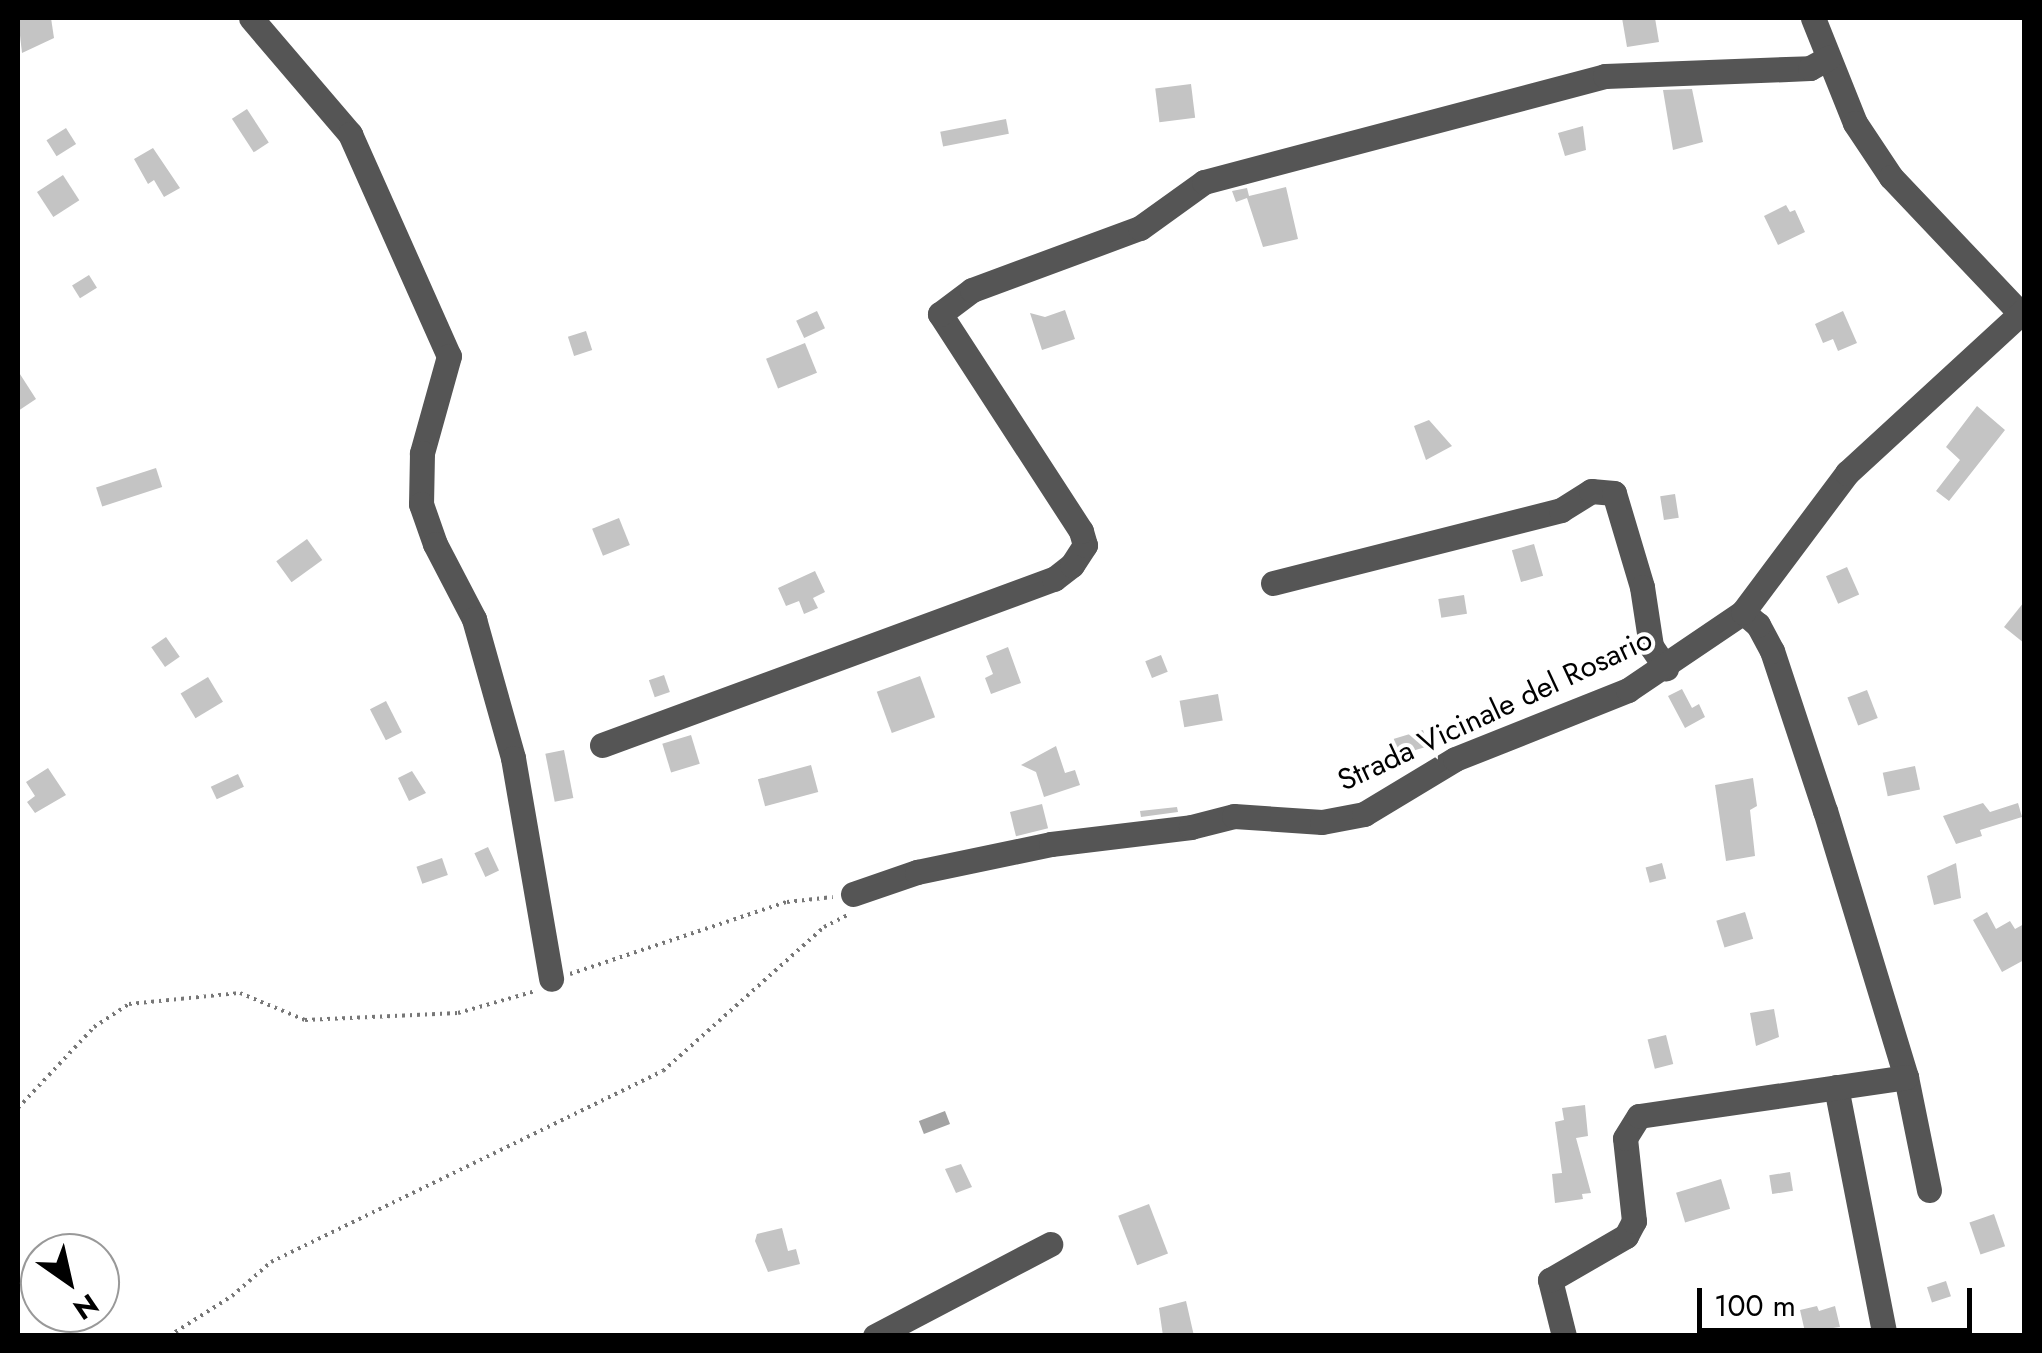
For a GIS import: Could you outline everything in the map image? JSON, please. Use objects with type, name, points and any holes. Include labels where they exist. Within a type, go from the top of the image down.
[{"type":"street","points":[[252,18],[350,134],[449,356],[422,453],[421,504],[435,544],[474,620],[514,758],[552,979]]},
{"type":"street","points":[[1813,18],[1856,123],[1891,176],[2023,313]]},
{"type":"street","points":[[602,745],[1054,579],[1072,565],[1084,545],[1081,531],[940,314],[972,290],[1140,228],[1204,182],[1604,76],[1810,68],[1828,58]]},
{"type":"street","name":"Strada Vicinale del Rosario","points":[[852,903],[917,872],[1051,844],[1191,828],[1234,816],[1322,822],[1364,814],[1454,759],[1628,690],[1666,668],[1743,612],[1847,473],[2023,313]]},
{"type":"street","points":[[1273,583],[1561,510],[1591,490],[1614,493],[1642,587],[1651,646],[1666,668]]},
{"type":"street","points":[[1743,612],[1758,625],[1772,651],[1906,1076],[1929,1190]]},
{"type":"street","points":[[1564,1336],[1550,1280],[1626,1236],[1634,1222],[1625,1138],[1639,1116],[1906,1076]]},
{"type":"street","points":[[1836,1087],[1884,1336]]},
{"type":"street","points":[[875,1336],[1050,1244]]},
{"type":"path","points":[[18,1108],[94,1026],[129,1004],[240,993],[306,1020],[458,1013],[543,989],[552,979],[787,902],[852,903]]},
{"type":"path","points":[[169,1336],[232,1296],[270,1262],[662,1071],[852,903]]},
{"type":"shaded area","points":[[945,1111],[950,1124],[924,1134],[919,1121]]},
{"type":"building","points":[[18,18],[51,18],[54,38],[22,53]]},
{"type":"building","points":[[1622,18],[1655,18],[1659,42],[1627,47]]},
{"type":"building","points":[[1191,84],[1195,118],[1159,122],[1155,88]]},
{"type":"building","points":[[1692,89],[1703,142],[1673,150],[1663,90]]},
{"type":"building","points":[[247,109],[269,143],[254,152],[232,119]]},
{"type":"building","points":[[1006,119],[1009,134],[943,147],[940,132]]},
{"type":"building","points":[[1583,126],[1586,150],[1565,156],[1558,133]]},
{"type":"building","points":[[66,128],[76,144],[57,156],[46,140]]},
{"type":"building","points":[[153,148],[180,188],[164,197],[154,180],[148,184],[134,159]]},
{"type":"building","points":[[63,175],[79,200],[53,217],[37,192]]},
{"type":"building","points":[[1286,187],[1298,239],[1263,247],[1247,198],[1236,202],[1232,191],[1247,188],[1249,196]]},
{"type":"building","points":[[1786,205],[1790,212],[1795,210],[1805,232],[1778,245],[1764,216]]},
{"type":"building","points":[[89,275],[97,288],[80,298],[72,286]]},
{"type":"building","points":[[1065,310],[1075,339],[1042,350],[1030,313],[1045,317]]},
{"type":"building","points":[[817,311],[825,328],[804,338],[796,321]]},
{"type":"building","points":[[1843,311],[1857,343],[1838,351],[1833,339],[1823,343],[1815,324]]},
{"type":"building","points":[[586,331],[592,350],[574,356],[568,337]]},
{"type":"building","points":[[805,343],[817,373],[778,388],[766,359]]},
{"type":"building","points":[[18,371],[36,399],[18,411]]},
{"type":"building","points":[[1977,406],[2005,430],[1949,501],[1936,491],[1960,460],[1946,447]]},
{"type":"building","points":[[1429,420],[1452,446],[1426,460],[1414,426]]},
{"type":"building","points":[[156,468],[162,487],[102,506],[96,487]]},
{"type":"building","points":[[1675,494],[1679,518],[1664,520],[1660,496]]},
{"type":"building","points":[[619,518],[630,545],[603,556],[592,529]]},
{"type":"building","points":[[307,539],[322,560],[292,582],[276,561]]},
{"type":"building","points":[[1534,544],[1543,576],[1521,582],[1512,550]]},
{"type":"building","points":[[1847,567],[1859,594],[1838,604],[1826,576]]},
{"type":"building","points":[[815,571],[825,592],[813,598],[818,608],[804,614],[799,601],[786,606],[778,588]]},
{"type":"building","points":[[1464,595],[1467,614],[1441,618],[1438,599]]},
{"type":"building","points":[[2024,602],[2024,643],[2004,627]]},
{"type":"building","points":[[166,637],[180,657],[165,667],[151,647]]},
{"type":"building","points":[[1008,647],[1021,683],[991,694],[985,678],[993,674],[986,656]]},
{"type":"building","points":[[1161,655],[1168,672],[1152,678],[1145,661]]},
{"type":"building","points":[[664,675],[670,692],[655,697],[649,680]]},
{"type":"building","points":[[920,676],[935,717],[892,733],[877,692]]},
{"type":"building","points":[[208,677],[223,702],[196,718],[181,693]]},
{"type":"building","points":[[1682,689],[1692,708],[1699,704],[1705,717],[1685,728],[1668,696]]},
{"type":"building","points":[[1867,690],[1878,718],[1858,726],[1847,698]]},
{"type":"building","points":[[1218,694],[1223,721],[1184,727],[1180,701]]},
{"type":"building","points":[[386,701],[402,732],[386,740],[370,709]]},
{"type":"building","points":[[1423,730],[1428,746],[1398,755],[1393,739]]},
{"type":"building","points":[[691,735],[700,764],[671,772],[662,744]]},
{"type":"building","points":[[1056,746],[1065,773],[1075,770],[1080,785],[1044,797],[1036,772],[1021,765]]},
{"type":"building","points":[[564,750],[573,798],[555,802],[545,754]]},
{"type":"building","points":[[811,765],[818,792],[765,806],[758,779]]},
{"type":"building","points":[[1915,766],[1920,789],[1888,796],[1883,773]]},
{"type":"building","points":[[48,768],[66,795],[35,813],[27,802],[35,796],[26,782]]},
{"type":"building","points":[[412,771],[426,793],[409,801],[398,778]]},
{"type":"building","points":[[238,774],[244,787],[217,799],[211,787]]},
{"type":"building","points":[[1753,778],[1757,806],[1750,810],[1755,856],[1726,861],[1715,785]]},
{"type":"building","points":[[1983,803],[1990,812],[2018,803],[2022,817],[1980,830],[1982,836],[1956,844],[1943,816]]},
{"type":"building","points":[[1042,804],[1048,828],[1016,836],[1010,812]]},
{"type":"building","points":[[1177,807],[1178,812],[1141,817],[1140,811]]},
{"type":"building","points":[[488,847],[499,871],[485,877],[474,853]]},
{"type":"building","points":[[442,858],[448,875],[422,884],[416,867]]},
{"type":"building","points":[[1662,863],[1666,878],[1650,883],[1646,867]]},
{"type":"building","points":[[1956,863],[1961,898],[1934,905],[1927,876]]},
{"type":"building","points":[[1745,912],[1753,939],[1724,948],[1716,921]]},
{"type":"building","points":[[1987,912],[1996,929],[2010,921],[2015,929],[2024,924],[2024,960],[2002,972],[1973,920]]},
{"type":"building","points":[[1774,1009],[1779,1037],[1756,1046],[1750,1013]]},
{"type":"building","points":[[1666,1035],[1673,1064],[1655,1069],[1648,1040]]},
{"type":"building","points":[[1585,1105],[1588,1136],[1576,1138],[1591,1193],[1582,1194],[1583,1199],[1555,1203],[1552,1174],[1562,1173],[1555,1122],[1564,1120],[1562,1108]]},
{"type":"building","points":[[961,1164],[972,1187],[956,1193],[945,1169]]},
{"type":"building","points":[[1790,1172],[1793,1191],[1772,1194],[1769,1175]]},
{"type":"building","points":[[1721,1179],[1730,1209],[1685,1222],[1676,1193]]},
{"type":"building","points":[[1149,1204],[1168,1253],[1137,1265],[1118,1216]]},
{"type":"building","points":[[1994,1214],[2005,1246],[1980,1255],[1969,1222]]},
{"type":"building","points":[[782,1228],[788,1251],[796,1249],[800,1264],[768,1272],[755,1241],[757,1234]]},
{"type":"building","points":[[1946,1281],[1951,1296],[1932,1302],[1927,1287]]},
{"type":"building","points":[[1186,1301],[1194,1336],[1163,1336],[1159,1308]]},
{"type":"building","points":[[1817,1306],[1819,1311],[1835,1306],[1840,1327],[1805,1332],[1800,1310]]}]
